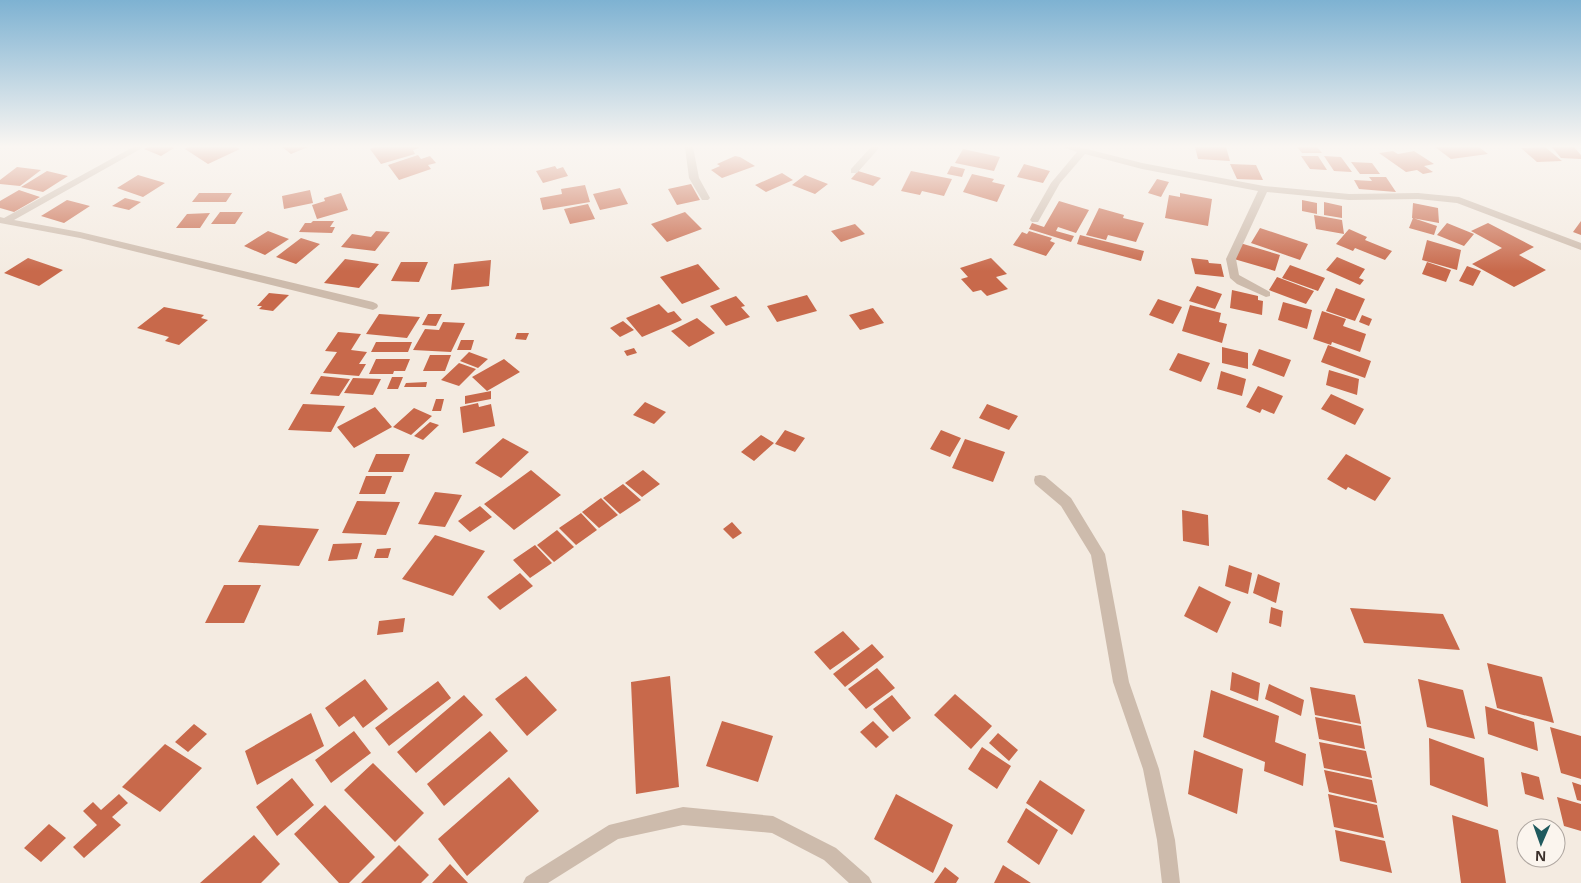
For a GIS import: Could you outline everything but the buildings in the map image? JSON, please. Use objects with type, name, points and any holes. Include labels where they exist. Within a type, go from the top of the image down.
[{"type":"street","points":[[2,222],[65,188]]},
{"type":"street","points":[[700,188],[705,198]]},
{"type":"street","points":[[1035,220],[1051,188]]},
{"type":"street","points":[[1260,188],[1349,197],[1418,196],[1459,200],[1581,247]]},
{"type":"street","points":[[1264,189],[1231,259],[1234,276],[1241,282],[1266,294]]},
{"type":"street","points":[[2,222],[80,235],[373,306]]},
{"type":"street","points":[[1040,480],[1066,502],[1098,554],[1120,682],[1151,769],[1166,840],[1171,883]]},
{"type":"street","points":[[532,883],[614,831],[683,816],[773,825],[830,854],[863,883]]}]
